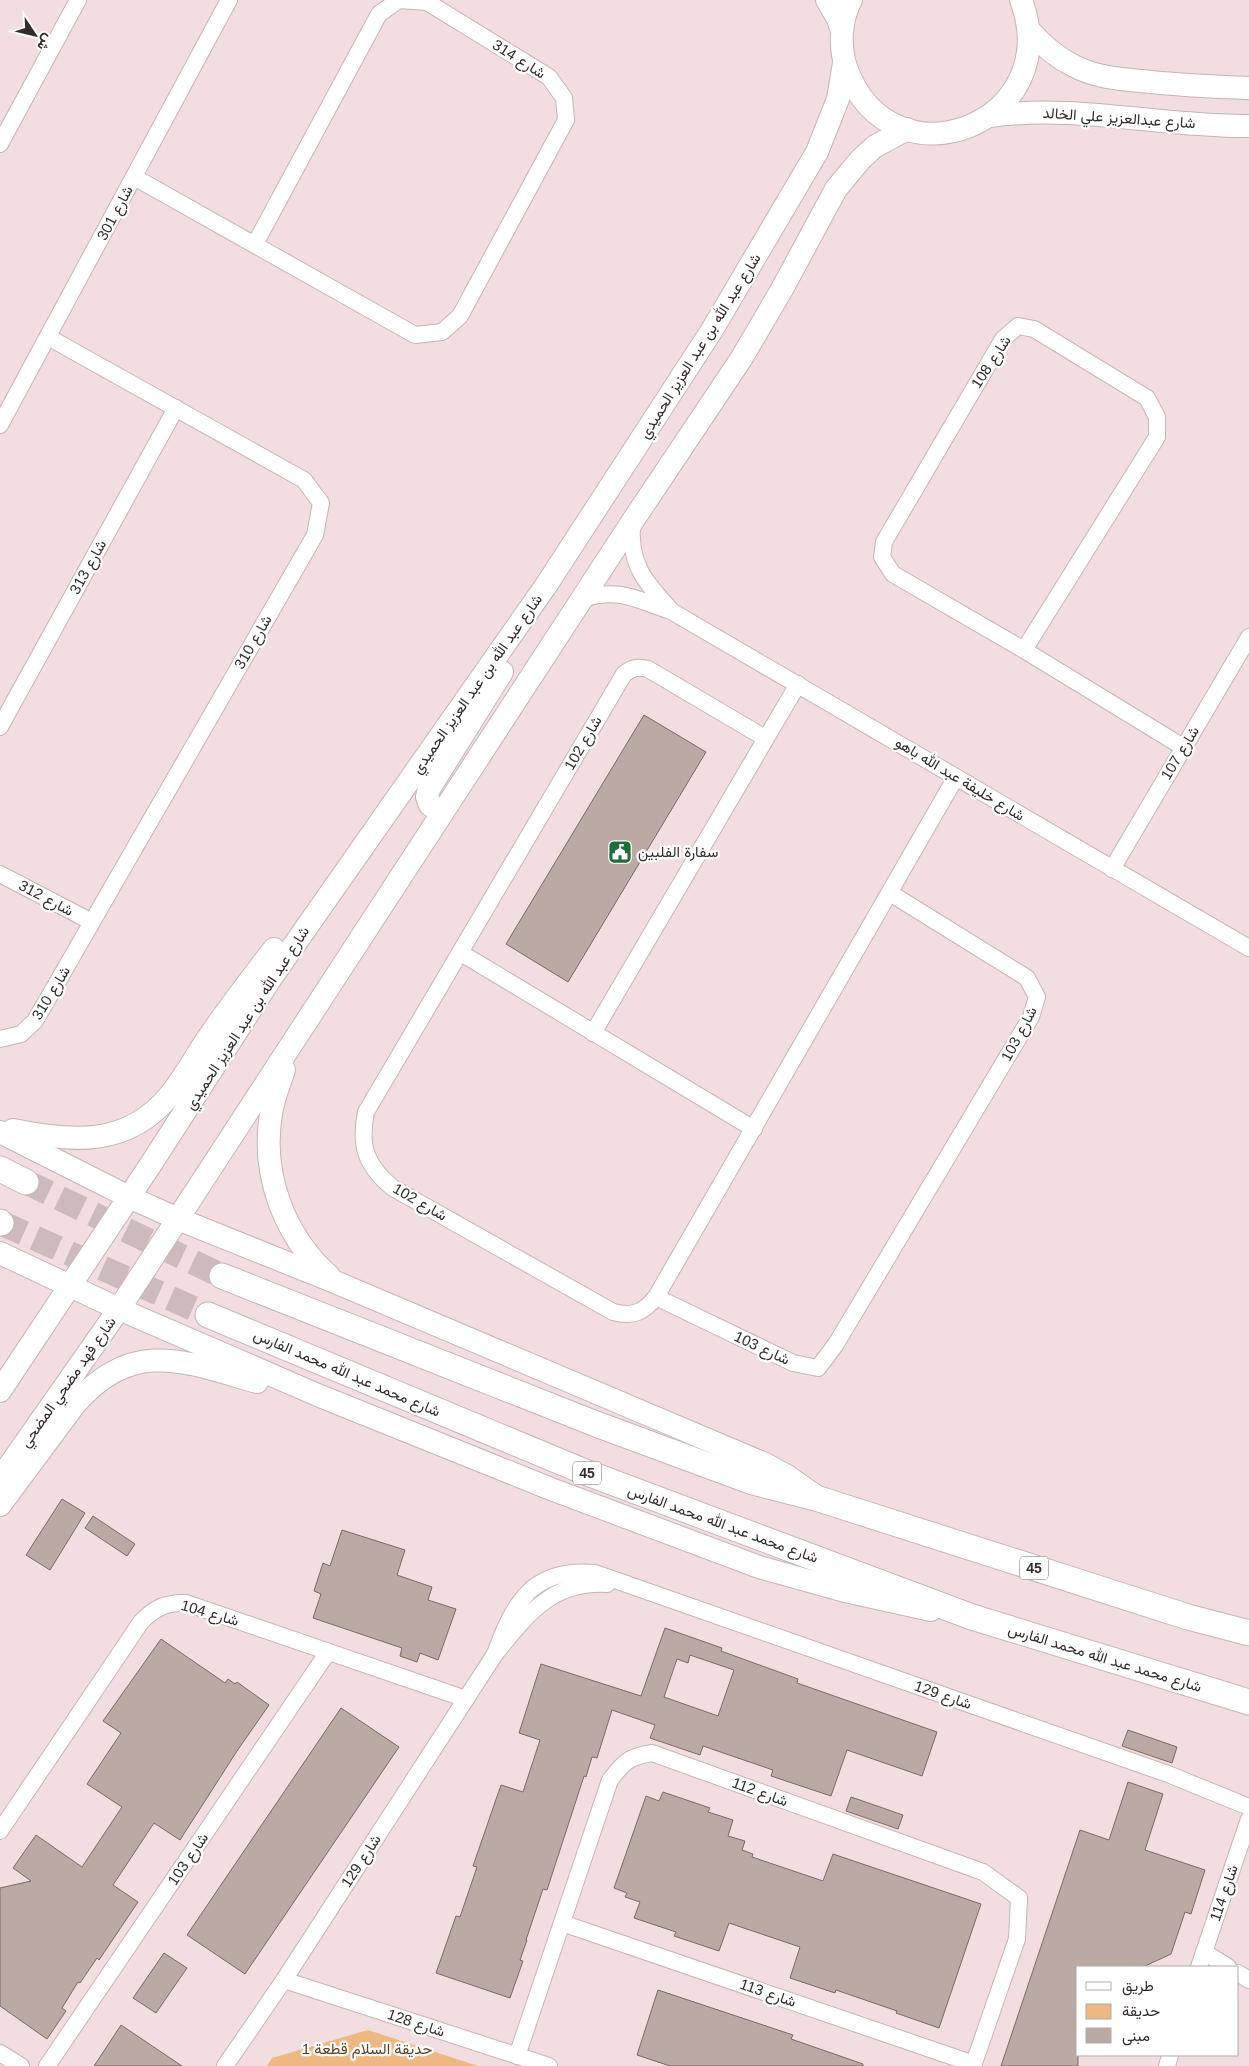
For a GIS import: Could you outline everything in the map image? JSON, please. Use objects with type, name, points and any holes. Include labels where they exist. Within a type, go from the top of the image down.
[{"type":"main road","points":[[0,1169],[26,1182]]},
{"type":"main road","name":"45","points":[[222,1276],[577,1417],[753,1482],[819,1499],[1188,1617],[1249,1632]]},
{"type":"main road","name":"شارع محمد عبد الله محمد الفارس","points":[[208,1315],[585,1472],[972,1616],[1249,1702]]},
{"type":"main road","points":[[1188,1617],[1249,1643]]},
{"type":"street","points":[[0,144],[78,0]]},
{"type":"street","name":"شارع 301","points":[[0,425],[229,0]]},
{"type":"street","name":"شارع 314","points":[[134,177],[415,336],[442,332],[460,316],[566,120],[564,98],[549,77],[427,2],[399,0],[379,14],[255,244]]},
{"type":"street","points":[[826,0],[838,18],[842,31]]},
{"type":"street","points":[[851,0],[847,7],[842,31],[842,47],[844,63],[852,83],[864,101],[880,116],[919,133],[944,133],[968,128],[990,116],[1008,100],[1021,78],[1028,55],[1029,30],[1021,0]]},
{"type":"street","points":[[1029,30],[1042,45],[1058,58],[1094,74],[1163,83],[1249,88]]},
{"type":"street","name":"شارع عبد الله بن عبد العزيز الحميدي","points":[[70,1285],[271,978],[547,584],[712,330],[807,169],[832,117],[840,90],[844,63]]},
{"type":"street","name":"شارع عبدالعزيز علي الخالد","points":[[990,116],[1037,111],[1065,112],[1188,123],[1249,126]]},
{"type":"street","points":[[119,1309],[294,1038],[741,359],[781,291],[836,189],[847,174],[874,148],[907,129]]},
{"type":"street","name":"شارع 108","points":[[1024,650],[1157,437],[1157,417],[1147,398],[1034,329],[1018,326],[1004,339],[884,542],[882,557],[893,574],[1024,650],[1183,748]]},
{"type":"street","name":"شارع 310","points":[[0,1038],[21,1034],[35,1021],[315,535],[321,503],[304,480],[48,337]]},
{"type":"street","name":"شارع 313","points":[[0,727],[176,408]]},
{"type":"street","name":"شارع خليفة عبد الله باهو","points":[[632,522],[632,551],[640,574],[671,611]]},
{"type":"street","points":[[442,812],[430,805],[427,797],[429,789],[510,659],[547,584]]},
{"type":"street","name":"شارع خليفة عبد الله باهو","points":[[582,599],[608,593],[620,594],[671,611],[1249,948]]},
{"type":"street","name":"شارع 107","points":[[1112,869],[1249,637]]},
{"type":"street","name":"شارع 102","points":[[656,1297],[649,1306],[638,1312],[627,1315],[613,1312],[393,1188],[380,1177],[370,1163],[364,1146],[363,1129],[366,1112],[624,674],[631,668],[648,668],[765,738]]},
{"type":"street","points":[[593,1033],[798,684]]},
{"type":"street","points":[[656,1297],[956,777]]},
{"type":"street","name":"شارع 312","points":[[0,874],[92,922]]},
{"type":"street","points":[[0,1128],[76,1140],[106,1136],[134,1124],[159,1106],[179,1083],[204,1044],[278,944],[334,887]]},
{"type":"street","name":"شارع 103","points":[[656,1297],[793,1363],[818,1368],[836,1344],[1031,1017],[1037,997],[1027,978],[890,893]]},
{"type":"street","points":[[461,953],[754,1128]]},
{"type":"street","points":[[294,1038],[275,1094],[271,1114],[269,1135],[272,1177],[284,1217],[294,1235],[319,1268],[335,1282]]},
{"type":"street","points":[[0,1132],[129,1197],[178,1219],[335,1282],[765,1464],[787,1476],[819,1499]]},
{"type":"street","points":[[0,1253],[119,1309],[320,1396],[560,1493],[743,1561],[845,1591],[972,1616]]},
{"type":"street","points":[[0,1391],[70,1285]]},
{"type":"street","name":"شارع فهد مضحي المضحي","points":[[0,1479],[119,1309]]},
{"type":"street","points":[[0,1505],[86,1391],[99,1380],[130,1365],[145,1361],[176,1361],[207,1366],[264,1384],[320,1396]]},
{"type":"street","name":"شارع 129","points":[[225,2066],[284,1980],[495,1654],[507,1622],[521,1599],[530,1590],[553,1577],[574,1572],[595,1572],[608,1576],[636,1588],[1168,1774],[1249,1807]]},
{"type":"street","name":"شارع 104","points":[[0,1831],[141,1622],[161,1606],[178,1602],[186,1603],[466,1699]]},
{"type":"street","name":"شارع 103","points":[[47,2066],[328,1652]]},
{"type":"street","name":"شارع 112","points":[[517,2056],[610,1780],[621,1766],[634,1756],[652,1754],[984,1872],[1019,1898],[1017,1939],[973,2065]]},
{"type":"street","name":"شارع 114","points":[[1201,1960],[1249,1819]]},
{"type":"street","name":"شارع 113","points":[[562,1923],[973,2065]]},
{"type":"street","points":[[1201,1960],[1224,1966]]},
{"type":"street","name":"شارع 128","points":[[284,1980],[549,2066]]},
{"type":"street","points":[[0,2052],[21,2066]]},
{"type":"green space","name":"حديقة السلام قطعة 1","points":[[368,2030],[478,2066],[267,2066],[272,2058]]},
{"type":"building","points":[[644,715],[706,752],[568,982],[506,944]]},
{"type":"building","points":[[62,1499],[85,1513],[50,1570],[26,1555]]},
{"type":"building","points":[[93,1516],[135,1544],[127,1556],[85,1528]]},
{"type":"building","points":[[342,1530],[405,1550],[397,1575],[432,1587],[428,1600],[456,1609],[438,1660],[420,1653],[417,1662],[400,1656],[402,1648],[313,1618],[321,1594],[314,1591],[323,1563],[330,1566]]},
{"type":"building","points":[[665,1628],[722,1648],[721,1651],[798,1679],[797,1683],[937,1732],[922,1776],[847,1750],[831,1796],[771,1776],[773,1770],[703,1746],[700,1755],[650,1738],[655,1725],[612,1710],[597,1758],[592,1757],[586,1777],[584,1776],[547,1890],[543,1889],[520,1960],[523,1961],[510,1998],[436,1973],[456,1916],[460,1917],[477,1867],[473,1866],[501,1785],[523,1792],[540,1740],[519,1733],[541,1664],[641,1696]],"holes":[[[690,1655],[734,1670],[718,1716],[664,1697],[677,1659],[688,1663]]]},
{"type":"building","points":[[161,1639],[225,1683],[228,1679],[235,1684],[237,1682],[269,1705],[180,1840],[154,1823],[113,1885],[138,1902],[99,1960],[97,1958],[80,1983],[78,1982],[62,2008],[66,2011],[47,2039],[0,2006],[0,1888],[31,1881],[13,1868],[36,1835],[82,1867],[122,1807],[87,1784],[121,1733],[103,1721]]},
{"type":"building","points":[[341,1708],[399,1747],[245,1974],[187,1935]]},
{"type":"building","points":[[1128,1730],[1177,1747],[1172,1763],[1122,1746]]},
{"type":"building","points":[[1128,1782],[1163,1794],[1145,1850],[1205,1870],[1191,1914],[1185,1912],[1171,1954],[1145,1966],[1076,1966],[1076,2056],[1078,2056],[1078,2066],[1001,2066],[1080,1830],[1109,1840]]},
{"type":"building","points":[[663,1792],[710,1808],[708,1812],[733,1820],[728,1836],[745,1841],[742,1850],[753,1854],[752,1857],[823,1881],[833,1854],[981,1904],[939,2028],[836,1990],[835,1993],[790,1978],[800,1947],[729,1923],[719,1951],[674,1936],[676,1932],[634,1918],[640,1902],[625,1897],[627,1893],[614,1888],[646,1796],[659,1801]]},
{"type":"building","points":[[851,1797],[903,1815],[898,1829],[846,1811]]},
{"type":"building","points":[[164,1953],[187,1968],[156,2013],[133,1998]]},
{"type":"building","points":[[658,1990],[793,2035],[791,2039],[863,2064],[863,2066],[670,2066],[637,2055]]},
{"type":"building","points":[[121,2025],[182,2066],[94,2066]]},
{"type":"tunnel","points":[[26,1182],[222,1276]]},
{"type":"tunnel","points":[[1,1223],[208,1315]]},
{"type":"place","name":"سفارة الفلبين","points":[[620,852]]}]
